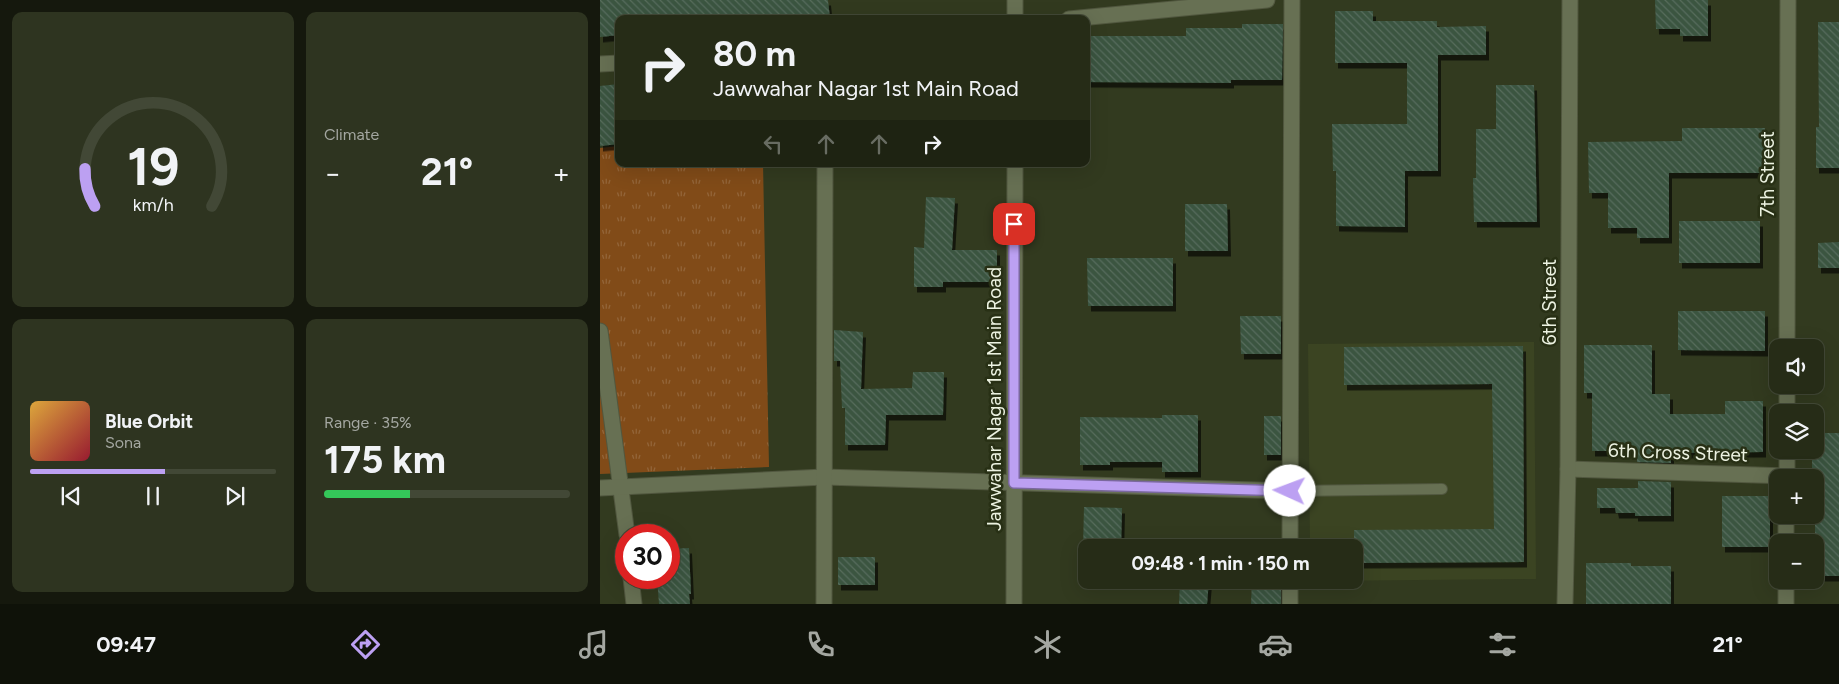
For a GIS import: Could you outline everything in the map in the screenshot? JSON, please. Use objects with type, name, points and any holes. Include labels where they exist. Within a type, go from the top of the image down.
[{"type":"street","points":[[1015,0],[1015,15]]},
{"type":"street","points":[[1090,17],[1267,0]]},
{"type":"street","points":[[1290,539],[1292,0]]},
{"type":"street","name":"6th Street","points":[[1565,604],[1568,469],[1570,0]]},
{"type":"street","name":"7th Street","points":[[1787,339],[1788,0]]},
{"type":"street","points":[[600,64],[615,63]]},
{"type":"street","points":[[824,604],[825,167]]},
{"type":"street","name":"Jawwahar Nagar 1st Main Road","points":[[1014,604],[1015,167]]},
{"type":"street","points":[[600,332],[625,524]]},
{"type":"street","name":"6th Cross Street","points":[[1568,469],[1769,476]]},
{"type":"street","points":[[600,488],[824,477],[1290,491]]},
{"type":"street","points":[[633,589],[634,604]]},
{"type":"street","points":[[1290,589],[1290,604]]},
{"type":"street","points":[[1786,589],[1786,604]]},
{"type":"lane","points":[[1290,491],[1442,489]]},
{"type":"shaded area","points":[[1534,342],[1536,579],[1363,581],[1363,539],[1310,539],[1308,344]]},
{"type":"green space","points":[[615,146],[615,167],[763,167],[769,467],[600,474],[600,148]]},
{"type":"building","points":[[600,0],[828,0],[830,15],[615,15],[615,35],[600,37]]},
{"type":"building","points":[[1655,0],[1708,0],[1708,36],[1680,36],[1680,29],[1656,29]]},
{"type":"building","points":[[1335,11],[1373,11],[1373,21],[1437,21],[1437,27],[1486,26],[1486,55],[1438,55],[1438,171],[1405,171],[1405,227],[1336,226],[1336,171],[1333,171],[1332,124],[1407,124],[1407,63],[1335,63]]},
{"type":"building","points":[[1818,22],[1839,22],[1839,168],[1816,168],[1816,127],[1819,127]]},
{"type":"building","points":[[1242,24],[1283,24],[1282,80],[1231,80],[1231,83],[1090,82],[1090,36],[1186,36],[1186,28],[1242,28]]},
{"type":"building","points":[[615,84],[615,144],[600,146],[600,86]]},
{"type":"building","points":[[1496,85],[1534,85],[1537,222],[1474,222],[1473,178],[1476,178],[1476,129],[1496,129]]},
{"type":"building","points":[[1682,128],[1765,128],[1765,173],[1669,173],[1669,238],[1637,238],[1637,228],[1608,228],[1608,193],[1589,193],[1588,142],[1682,141]]},
{"type":"building","points":[[926,197],[955,198],[952,250],[997,250],[997,282],[943,282],[943,287],[914,287],[914,247],[924,248]]},
{"type":"building","points":[[1185,204],[1227,204],[1228,251],[1185,251]]},
{"type":"building","points":[[1679,221],[1760,221],[1760,263],[1679,263]]},
{"type":"building","points":[[1839,242],[1839,268],[1818,268],[1818,243]]},
{"type":"building","points":[[1087,258],[1173,258],[1173,306],[1088,306]]},
{"type":"building","points":[[1678,311],[1765,311],[1765,351],[1678,350]]},
{"type":"building","points":[[1240,316],[1281,316],[1281,354],[1241,354]]},
{"type":"building","points":[[834,330],[863,332],[861,389],[912,388],[913,372],[944,372],[943,415],[886,415],[885,445],[845,445],[845,408],[842,408],[840,361],[834,361]]},
{"type":"building","points":[[1584,345],[1652,345],[1652,394],[1670,394],[1670,414],[1725,414],[1725,401],[1763,401],[1763,452],[1671,453],[1671,463],[1637,462],[1637,451],[1592,451],[1592,393],[1584,393]]},
{"type":"building","points":[[1523,346],[1524,562],[1363,563],[1363,539],[1354,539],[1354,530],[1494,529],[1492,384],[1344,385],[1344,347]]},
{"type":"building","points":[[1162,415],[1198,415],[1198,472],[1162,472],[1162,462],[1110,462],[1110,465],[1080,465],[1080,417],[1162,418]]},
{"type":"building","points":[[1264,416],[1281,416],[1281,455],[1264,455]]},
{"type":"building","points":[[1824,433],[1839,433],[1839,576],[1824,576],[1824,534],[1815,534],[1815,524],[1824,524],[1824,469],[1812,469],[1812,459],[1824,459]]},
{"type":"building","points":[[1638,481],[1671,482],[1671,516],[1635,516],[1635,513],[1616,513],[1615,508],[1597,508],[1597,488],[1638,488]]},
{"type":"building","points":[[1722,496],[1769,496],[1769,547],[1722,547]]},
{"type":"building","points":[[1084,507],[1122,508],[1121,539],[1083,539]]},
{"type":"building","points":[[680,548],[689,548],[690,604],[659,604],[658,589],[680,589]]},
{"type":"building","points":[[838,557],[875,557],[875,585],[838,585]]},
{"type":"building","points":[[1586,563],[1631,563],[1631,566],[1671,566],[1671,604],[1586,604]]},
{"type":"building","points":[[1180,589],[1208,589],[1207,604],[1179,604]]},
{"type":"building","points":[[1252,589],[1281,589],[1281,604],[1251,604]]},
{"type":"route","points":[[1014,224],[1014,483],[1290,491]]}]
